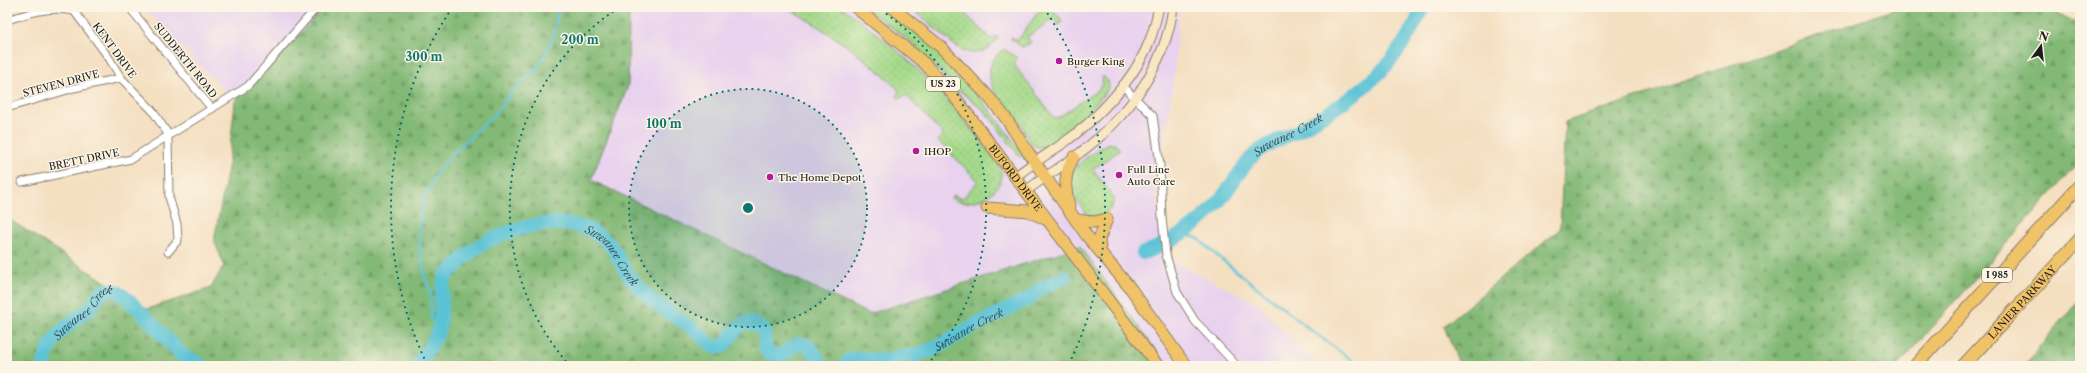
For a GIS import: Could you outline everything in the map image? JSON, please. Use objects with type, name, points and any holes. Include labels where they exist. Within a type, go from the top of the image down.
[{"type":"highway","name":"BUFORD DRIVE","points":[[855,7],[924,63],[955,98],[1158,366]]},
{"type":"highway","name":"US 23","points":[[892,7],[941,47],[982,89],[1005,117],[1044,176],[1073,216],[1131,289],[1186,366]]},
{"type":"highway","points":[[1074,157],[1068,165],[1064,187],[1073,216],[1087,222],[1107,219],[1099,239],[1100,250]]},
{"type":"highway","name":"I 985","points":[[1915,366],[2080,185]]},
{"type":"highway","points":[[987,208],[1029,211],[1049,221]]},
{"type":"highway","name":"LANIER PARKWAY","points":[[1963,366],[2080,238]]},
{"type":"highway","points":[[1148,353],[1151,366]]},
{"type":"main road","points":[[1015,177],[1034,161],[1065,142],[1093,120],[1138,64],[1149,43],[1159,7]]},
{"type":"main road","points":[[1026,191],[1044,176],[1074,157],[1104,133],[1150,78],[1161,56],[1173,7]]},
{"type":"street","name":"SUDDERTH ROAD","points":[[129,7],[212,108]]},
{"type":"street","name":"BRETT DRIVE","points":[[22,182],[131,159],[168,134],[248,86],[318,7]]},
{"type":"street","name":"KENT DRIVE","points":[[7,20],[39,10],[60,8],[74,11],[109,58],[121,78],[152,110],[168,134]]},
{"type":"street","name":"STEVEN DRIVE","points":[[7,108],[74,88],[121,78]]},
{"type":"street","points":[[1122,85],[1153,116],[1160,165],[1162,218],[1166,255],[1176,292],[1195,321],[1237,366]]},
{"type":"street","points":[[168,134],[169,197],[177,224],[178,240],[168,252]]},
{"type":"shaded area","points":[[143,7],[325,7],[235,101]]},
{"type":"shaded area","points":[[629,7],[1180,7],[1173,83],[1156,197],[1169,260],[1255,302],[1318,366],[1167,366],[1080,246],[869,314],[591,180],[628,86]]},
{"type":"green space","points":[[325,7],[629,7],[628,86],[591,180],[869,314],[1080,246],[1167,366],[7,366],[7,218],[147,309],[211,288],[224,265],[214,240],[228,169],[235,101]]},
{"type":"green space","points":[[786,7],[840,7],[845,9],[892,46],[924,75],[967,123],[996,160],[1000,167],[1002,176],[994,191],[986,197],[967,202],[958,201],[951,198],[953,195],[962,199],[978,181],[938,141],[943,134],[906,95],[899,99],[897,96],[899,90],[873,66],[831,35]]},
{"type":"green space","points":[[865,7],[886,7],[926,40],[960,75],[992,113],[1023,154],[1022,157],[1020,157],[985,111],[956,88],[912,43]]},
{"type":"green space","points":[[910,7],[958,7],[992,40],[996,36],[998,39],[990,47],[982,51],[974,53],[967,52],[953,44]]},
{"type":"green space","points":[[1039,7],[1046,8],[1057,14],[1062,23],[1059,25],[1053,19],[1027,37],[1031,43],[1022,47],[1011,39],[1011,37],[1018,40],[1041,8]]},
{"type":"green space","points":[[1901,7],[2044,7],[2080,24],[2080,161],[1897,366],[1460,366],[1444,326],[1560,229],[1565,122]]},
{"type":"green space","points":[[1004,49],[1018,58],[1013,63],[1054,118],[1059,117],[1098,90],[1102,84],[1103,76],[1108,81],[1109,88],[1078,123],[1058,140],[1049,145],[1041,147],[1036,146],[1028,140],[1020,123],[994,91],[991,84],[990,69],[992,62]]},
{"type":"green space","points":[[1108,143],[1116,145],[1120,150],[1093,169],[1114,200],[1110,209],[1102,216],[1088,216],[1072,193],[1070,182],[1071,175],[1081,162]]},
{"type":"green space","points":[[2080,299],[2080,366],[2024,366]]},
{"type":"waterway","points":[[438,332],[431,317],[431,295],[424,274],[419,238],[420,215],[427,192],[438,171],[455,151],[497,112],[512,92],[537,69],[553,39],[559,7]]},
{"type":"waterway","name":"Suwanee Creek","points":[[1143,253],[1179,236],[1200,221],[1227,191],[1240,171],[1261,149],[1323,116],[1368,84],[1386,66],[1397,52],[1423,7]]},
{"type":"waterway","name":"Suwanee Creek","points":[[418,366],[434,341],[440,326],[443,288],[446,276],[473,250],[484,243],[517,230],[544,224],[573,225],[598,235],[609,244],[627,273],[654,302],[691,327],[711,345],[715,347],[722,347],[739,326],[744,323],[755,324],[763,330],[765,348],[769,353],[779,356],[793,347],[803,344],[811,349],[822,366]]},
{"type":"waterway","points":[[1185,234],[1199,239],[1215,254],[1312,331],[1360,366]]},
{"type":"waterway","name":"Suwanee Creek","points":[[844,366],[849,360],[856,358],[885,361],[901,356],[912,356],[936,348],[975,325],[1027,300],[1041,288],[1065,277]]},
{"type":"waterway","name":"Suwanee Creek","points":[[44,366],[48,351],[55,338],[71,322],[87,311],[103,291],[115,291],[137,308]]},
{"type":"waterway","name":"Suwanee Creek","points":[[143,314],[182,355],[203,366]]},
{"type":"place","name":"Burger King","points":[[1059,61]]},
{"type":"place","name":"IHOP","points":[[916,151]]},
{"type":"place","name":"Full Line Auto Care","points":[[1119,175]]},
{"type":"place","name":"The Home Depot","points":[[770,177]]}]
